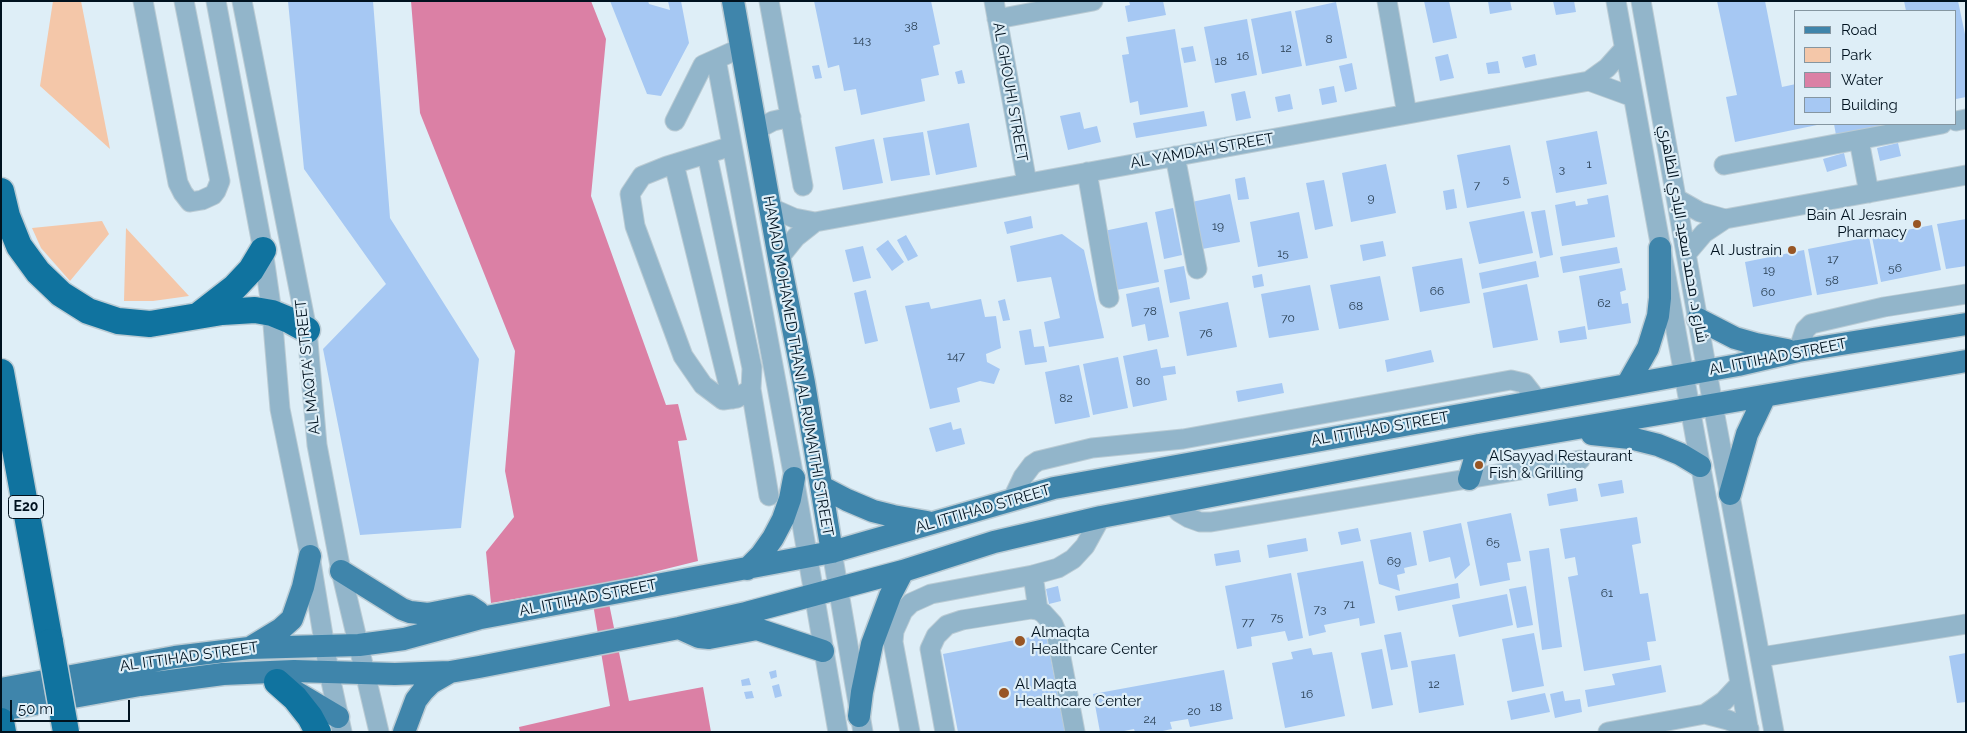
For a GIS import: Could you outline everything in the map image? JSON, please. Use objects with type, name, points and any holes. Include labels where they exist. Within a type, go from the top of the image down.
[{"type":"highway","points":[[1,191],[7,216],[19,246],[38,272],[61,294],[88,311],[118,322],[150,324],[239,310],[255,310],[289,320],[307,330]]},
{"type":"highway","points":[[198,316],[236,287],[251,270],[262,250]]},
{"type":"highway","name":"E20","points":[[1,372],[66,732]]},
{"type":"highway","points":[[266,677],[295,698],[310,717],[333,727]]},
{"type":"highway","points":[[1,721],[3,732]]},
{"type":"main road","name":"HAMAD MOHAMED THANI AL RUMAITHI STREET","points":[[733,1],[769,207],[804,383],[832,552]]},
{"type":"main road","points":[[1627,385],[1648,348],[1658,316],[1660,248]]},
{"type":"main road","points":[[1698,319],[1742,340],[1776,349],[1798,351]]},
{"type":"main road","name":"AL ITTIHAD STREET","points":[[1,689],[174,657],[249,648],[359,645],[404,638],[481,618],[832,552],[1054,488],[1627,385],[1798,351],[1966,324]]},
{"type":"main road","name":"AL ITTIHAD STREET","points":[[1,710],[140,685],[223,674],[266,677],[329,672],[395,674],[450,672],[479,667],[679,628],[903,571],[994,542],[1100,517],[1479,446],[1966,361]]},
{"type":"main road","points":[[1730,494],[1747,434],[1765,396]]},
{"type":"main road","points":[[1564,431],[1644,441],[1680,454],[1700,466]]},
{"type":"main road","points":[[1469,479],[1479,446]]},
{"type":"main road","points":[[746,569],[761,555],[780,526],[790,499],[794,478]]},
{"type":"main road","points":[[822,488],[873,511],[913,521],[933,523]]},
{"type":"main road","points":[[249,648],[281,628],[292,618],[303,587],[310,556]]},
{"type":"main road","points":[[341,571],[402,609],[410,612],[428,614],[469,606],[474,608],[481,618]]},
{"type":"main road","points":[[861,724],[866,668],[872,644],[890,596],[903,571]]},
{"type":"main road","points":[[679,628],[698,637],[709,638],[749,629],[765,630],[823,650]]},
{"type":"main road","points":[[404,732],[416,700],[431,683],[450,672]]},
{"type":"street","points":[[143,1],[178,183],[183,194],[190,202],[202,200],[212,195],[220,181],[184,1]]},
{"type":"street","name":"AL MAQTA' STREET","points":[[216,1],[262,250],[272,314],[280,409],[310,556],[329,672],[333,727]]},
{"type":"street","name":"AL MAQTA' STREET","points":[[242,1],[307,330],[316,445],[341,571],[378,732]]},
{"type":"street","points":[[769,1],[803,186]]},
{"type":"street","points":[[995,10],[1093,1]]},
{"type":"street","points":[[1387,1],[1407,114]]},
{"type":"street","name":"شارع د. محمد سعيد البادي الظاهري","points":[[1616,1],[1749,730]]},
{"type":"street","name":"شارع د. محمد سعيد البادي الظاهري","points":[[1641,1],[1713,406],[1774,732]]},
{"type":"street","name":"AL GHOUHI STREET","points":[[995,10],[1027,183]]},
{"type":"street","points":[[675,121],[703,65],[741,48]]},
{"type":"street","name":"AL YAMDAH STREET","points":[[769,207],[794,218],[815,222],[1407,114],[1589,80],[1607,68],[1624,49]]},
{"type":"street","name":"HAMAD MOHAMED THANI AL RUMAITHI STREET","points":[[716,59],[794,478],[838,732]]},
{"type":"street","points":[[1589,80],[1633,96]]},
{"type":"street","points":[[756,130],[773,121],[791,117]]},
{"type":"street","points":[[1724,165],[1937,125]]},
{"type":"street","points":[[1859,140],[1869,193]]},
{"type":"street","points":[[732,146],[642,176],[630,194],[635,226],[683,356],[703,385],[723,400],[732,399],[751,389]]},
{"type":"street","points":[[707,154],[752,368],[751,389],[769,496]]},
{"type":"street","points":[[1175,156],[1197,269]]},
{"type":"street","points":[[674,164],[732,399]]},
{"type":"street","points":[[1087,172],[1109,298]]},
{"type":"street","points":[[1687,253],[1704,233],[1725,219],[1966,175]]},
{"type":"street","points":[[1677,199],[1700,212],[1725,219]]},
{"type":"street","name":"AL YAMDAH STREET","points":[[779,258],[796,237],[815,222]]},
{"type":"street","points":[[1798,351],[1805,330],[1811,324],[1884,307],[1966,294]]},
{"type":"street","points":[[1012,500],[1022,477],[1032,465],[1044,458],[1083,450],[1183,439],[1511,380],[1524,383],[1538,401]]},
{"type":"street","points":[[1171,503],[1179,512],[1189,518],[1200,522],[1212,522],[1580,460]]},
{"type":"street","points":[[910,732],[893,642],[898,621],[911,603],[920,597],[1033,575],[1058,568],[1073,559],[1085,546],[1100,517]]},
{"type":"street","name":"HAMAD MOHAMED THANI AL RUMAITHI STREET","points":[[832,552],[861,724]]},
{"type":"street","points":[[1033,575],[1038,610],[1048,618],[1056,631],[1075,732]]},
{"type":"street","points":[[959,589],[962,620]]},
{"type":"street","points":[[945,732],[930,649],[932,642],[941,630],[962,620],[1038,610]]},
{"type":"street","points":[[1760,657],[1966,624]]},
{"type":"street","points":[[1608,732],[1706,714],[1724,701],[1740,684]]},
{"type":"street","points":[[1706,714],[1728,720],[1749,730]]},
{"type":"green space","points":[[53,1],[81,1],[110,149],[40,86]]},
{"type":"green space","points":[[102,221],[109,234],[70,281],[41,248],[32,228]]},
{"type":"green space","points":[[126,228],[189,296],[153,301],[124,301]]},
{"type":"water","points":[[411,1],[591,1],[606,39],[591,196],[666,405],[678,404],[687,440],[678,441],[698,561],[605,584],[629,701],[703,687],[711,732],[520,732],[519,727],[610,706],[590,586],[491,603],[486,552],[514,517],[505,471],[515,351],[420,113]]},
{"type":"building","points":[[288,1],[373,1],[390,218],[479,359],[461,528],[360,535],[323,349],[386,284],[304,169]]},
{"type":"building","points":[[610,1],[648,1],[649,4],[670,10],[668,1],[681,1],[689,43],[661,96],[647,94]]},
{"type":"building","points":[[814,1],[931,1],[940,44],[933,46],[939,75],[921,79],[925,101],[861,115],[856,89],[844,91],[839,65],[828,68]]},
{"type":"building","points":[[1129,1],[1163,1],[1166,15],[1128,22],[1125,6],[1130,5]]},
{"type":"building","points":[[1424,1],[1449,1],[1457,38],[1433,43]]},
{"type":"building","points":[[1488,1],[1510,1],[1512,10],[1490,14]]},
{"type":"building","points":[[1553,1],[1574,1],[1576,12],[1556,15]]},
{"type":"building","points":[[1717,1],[1765,1],[1782,87],[1794,84],[1794,125],[1817,125],[1735,142],[1726,97],[1737,95]]},
{"type":"building","points":[[1904,1],[1958,1],[1966,39],[1966,97],[1957,99],[1957,10],[1906,10]]},
{"type":"building","points":[[1336,2],[1347,58],[1306,66],[1295,11]]},
{"type":"building","points":[[1291,11],[1302,66],[1262,74],[1251,19]]},
{"type":"building","points":[[1247,19],[1257,75],[1215,83],[1204,27]]},
{"type":"building","points":[[1175,29],[1188,107],[1140,115],[1138,101],[1130,103],[1122,55],[1129,54],[1126,37]]},
{"type":"building","points":[[1193,46],[1196,61],[1184,63],[1181,48]]},
{"type":"building","points":[[1448,54],[1454,78],[1440,81],[1435,57]]},
{"type":"building","points":[[1535,54],[1537,65],[1525,68],[1522,57]]},
{"type":"building","points":[[1498,61],[1500,73],[1488,74],[1486,63]]},
{"type":"building","points":[[1352,63],[1357,89],[1345,92],[1339,66]]},
{"type":"building","points":[[819,65],[822,78],[815,79],[812,66]]},
{"type":"building","points":[[962,70],[965,83],[958,84],[955,72]]},
{"type":"building","points":[[1334,86],[1337,102],[1322,105],[1319,89]]},
{"type":"building","points":[[1245,91],[1251,118],[1236,121],[1231,94]]},
{"type":"building","points":[[1290,94],[1293,109],[1278,112],[1275,97]]},
{"type":"building","points":[[1204,111],[1207,126],[1136,138],[1133,123]]},
{"type":"building","points":[[1080,112],[1084,129],[1097,126],[1101,142],[1068,150],[1060,116]]},
{"type":"building","points":[[969,123],[977,167],[936,175],[927,131]]},
{"type":"building","points":[[1834,125],[1887,125],[1836,135]]},
{"type":"building","points":[[1597,131],[1607,184],[1556,193],[1546,141]]},
{"type":"building","points":[[923,132],[930,175],[891,181],[883,138]]},
{"type":"building","points":[[874,139],[883,183],[843,190],[835,147]]},
{"type":"building","points":[[1898,143],[1901,156],[1880,161],[1877,148]]},
{"type":"building","points":[[1510,145],[1521,198],[1467,208],[1457,155]]},
{"type":"building","points":[[1844,153],[1847,166],[1827,172],[1823,159]]},
{"type":"building","points":[[1386,164],[1396,213],[1351,222],[1342,173]]},
{"type":"building","points":[[1245,177],[1249,199],[1238,200],[1235,179]]},
{"type":"building","points":[[1324,180],[1333,226],[1315,230],[1306,183]]},
{"type":"building","points":[[1454,189],[1457,208],[1446,210],[1443,191]]},
{"type":"building","points":[[1230,194],[1240,242],[1197,250],[1187,203]]},
{"type":"building","points":[[1608,195],[1615,237],[1562,246],[1555,205],[1575,201],[1576,206],[1588,204],[1587,199]]},
{"type":"building","points":[[1173,208],[1182,255],[1164,259],[1155,212]]},
{"type":"building","points":[[1545,210],[1553,255],[1540,258],[1531,212]]},
{"type":"building","points":[[1524,211],[1533,253],[1479,264],[1469,222]]},
{"type":"building","points":[[1299,212],[1308,258],[1258,267],[1250,222]]},
{"type":"building","points":[[1031,216],[1033,228],[1007,234],[1004,222]]},
{"type":"building","points":[[1966,219],[1966,266],[1946,269],[1937,224]]},
{"type":"building","points":[[1147,222],[1159,282],[1111,291],[1099,232]]},
{"type":"building","points":[[1932,225],[1941,270],[1881,282],[1872,237]]},
{"type":"building","points":[[1062,234],[1084,250],[1104,338],[1049,347],[1044,322],[1060,318],[1051,277],[1017,282],[1010,246]]},
{"type":"building","points":[[906,235],[918,256],[908,261],[897,240]]},
{"type":"building","points":[[1869,237],[1878,284],[1817,295],[1808,249]]},
{"type":"building","points":[[888,240],[904,262],[892,271],[876,249]]},
{"type":"building","points":[[1383,241],[1386,256],[1363,261],[1360,245]]},
{"type":"building","points":[[863,246],[871,278],[853,282],[845,250]]},
{"type":"building","points":[[1617,247],[1620,263],[1563,273],[1560,257]]},
{"type":"building","points":[[1804,250],[1812,295],[1753,307],[1745,262]]},
{"type":"building","points":[[1462,258],[1470,303],[1420,312],[1412,267]]},
{"type":"building","points":[[1536,261],[1539,277],[1482,289],[1479,273]]},
{"type":"building","points":[[1184,266],[1190,299],[1170,303],[1164,270]]},
{"type":"building","points":[[1622,268],[1626,290],[1620,292],[1622,304],[1628,303],[1631,323],[1588,330],[1579,276]]},
{"type":"building","points":[[1262,274],[1264,286],[1254,288],[1252,276]]},
{"type":"building","points":[[1380,276],[1389,320],[1339,329],[1330,285]]},
{"type":"building","points":[[1527,284],[1538,340],[1493,348],[1483,293]]},
{"type":"building","points":[[1310,285],[1319,330],[1269,338],[1261,294]]},
{"type":"building","points":[[1159,287],[1169,337],[1148,341],[1145,324],[1132,327],[1126,294]]},
{"type":"building","points":[[866,290],[878,341],[865,344],[854,293]]},
{"type":"building","points":[[981,299],[985,317],[996,316],[1001,348],[986,354],[987,362],[1000,369],[994,384],[980,381],[957,388],[960,402],[930,409],[905,306],[929,302],[931,309]]},
{"type":"building","points":[[1005,299],[1010,320],[1003,321],[998,301]]},
{"type":"building","points":[[1228,302],[1237,347],[1187,356],[1179,312]]},
{"type":"building","points":[[1585,326],[1587,339],[1560,343],[1558,331]]},
{"type":"building","points":[[1031,329],[1034,347],[1044,346],[1047,362],[1025,365],[1019,331]]},
{"type":"building","points":[[1157,349],[1161,368],[1175,366],[1176,374],[1163,376],[1167,400],[1133,407],[1123,356]]},
{"type":"building","points":[[1431,350],[1434,362],[1387,372],[1385,360]]},
{"type":"building","points":[[1118,357],[1128,408],[1093,415],[1083,364]]},
{"type":"building","points":[[1079,365],[1090,417],[1055,424],[1045,372]]},
{"type":"building","points":[[1282,383],[1284,393],[1238,402],[1236,391]]},
{"type":"building","points":[[951,422],[953,430],[961,428],[965,444],[936,452],[929,428]]},
{"type":"building","points":[[1622,480],[1624,493],[1601,497],[1598,484]]},
{"type":"building","points":[[1576,488],[1578,501],[1549,506],[1547,494]]},
{"type":"building","points":[[1511,513],[1521,561],[1507,563],[1510,580],[1480,586],[1467,522]]},
{"type":"building","points":[[1637,517],[1641,543],[1632,545],[1640,594],[1648,593],[1656,641],[1647,642],[1650,660],[1584,671],[1568,577],[1578,575],[1575,557],[1565,559],[1560,529]]},
{"type":"building","points":[[1461,523],[1470,565],[1455,579],[1450,557],[1429,562],[1423,531]]},
{"type":"building","points":[[1358,528],[1361,541],[1341,545],[1338,532]]},
{"type":"building","points":[[1411,532],[1417,565],[1404,568],[1405,573],[1397,575],[1400,591],[1379,584],[1370,540]]},
{"type":"building","points":[[1306,538],[1308,551],[1269,558],[1267,545]]},
{"type":"building","points":[[1549,548],[1562,647],[1542,650],[1529,551]]},
{"type":"building","points":[[1239,550],[1241,562],[1216,566],[1214,554]]},
{"type":"building","points":[[1363,561],[1375,623],[1360,626],[1359,618],[1324,625],[1326,632],[1309,636],[1297,573]]},
{"type":"building","points":[[1291,573],[1303,638],[1288,641],[1285,631],[1251,637],[1252,646],[1237,649],[1225,586]]},
{"type":"building","points":[[1458,583],[1460,598],[1398,611],[1395,596]]},
{"type":"building","points":[[1058,586],[1061,601],[1049,604],[1046,589]]},
{"type":"building","points":[[1526,586],[1533,625],[1517,628],[1509,589]]},
{"type":"building","points":[[1507,594],[1513,625],[1459,637],[1452,605]]},
{"type":"building","points":[[1401,632],[1408,667],[1391,670],[1384,635]]},
{"type":"building","points":[[1534,633],[1544,686],[1512,692],[1502,639]]},
{"type":"building","name":"Al Maqta Healthcare Center","points":[[1046,634],[1065,732],[958,732],[943,654]]},
{"type":"building","points":[[1311,648],[1313,655],[1332,652],[1345,716],[1285,728],[1272,663],[1293,659],[1291,652]]},
{"type":"building","points":[[1382,649],[1393,705],[1372,709],[1361,653]]},
{"type":"building","points":[[1966,653],[1966,702],[1957,703],[1949,656]]},
{"type":"building","points":[[1455,654],[1464,705],[1419,713],[1411,661]]},
{"type":"building","points":[[1661,665],[1666,692],[1588,707],[1585,690],[1615,685],[1612,674]]},
{"type":"building","points":[[776,670],[777,677],[771,679],[769,672]]},
{"type":"building","points":[[1224,670],[1233,719],[1190,727],[1188,719],[1170,722],[1172,729],[1158,732],[1135,732],[1134,729],[1119,732],[1100,732],[1093,694]]},
{"type":"building","points":[[749,678],[751,685],[742,686],[741,680]]},
{"type":"building","points":[[779,684],[782,696],[775,698],[772,686]]},
{"type":"building","points":[[752,691],[754,698],[746,699],[744,692]]},
{"type":"building","points":[[1563,691],[1565,701],[1580,699],[1582,712],[1555,718],[1550,694]]},
{"type":"building","points":[[1545,693],[1550,712],[1511,720],[1507,701]]},
{"type":"place","name":"Bain Al Jesrain Pharmacy","points":[[1917,224]]},
{"type":"place","name":"Al Justrain","points":[[1792,250]]},
{"type":"place","name":"AlSayyad Restaurant Fish & Grilling","points":[[1479,465]]},
{"type":"place","name":"Almaqta Healthcare Center","points":[[1020,641]]},
{"type":"place","name":"Al Maqta Healthcare Center","points":[[1004,693]]}]
